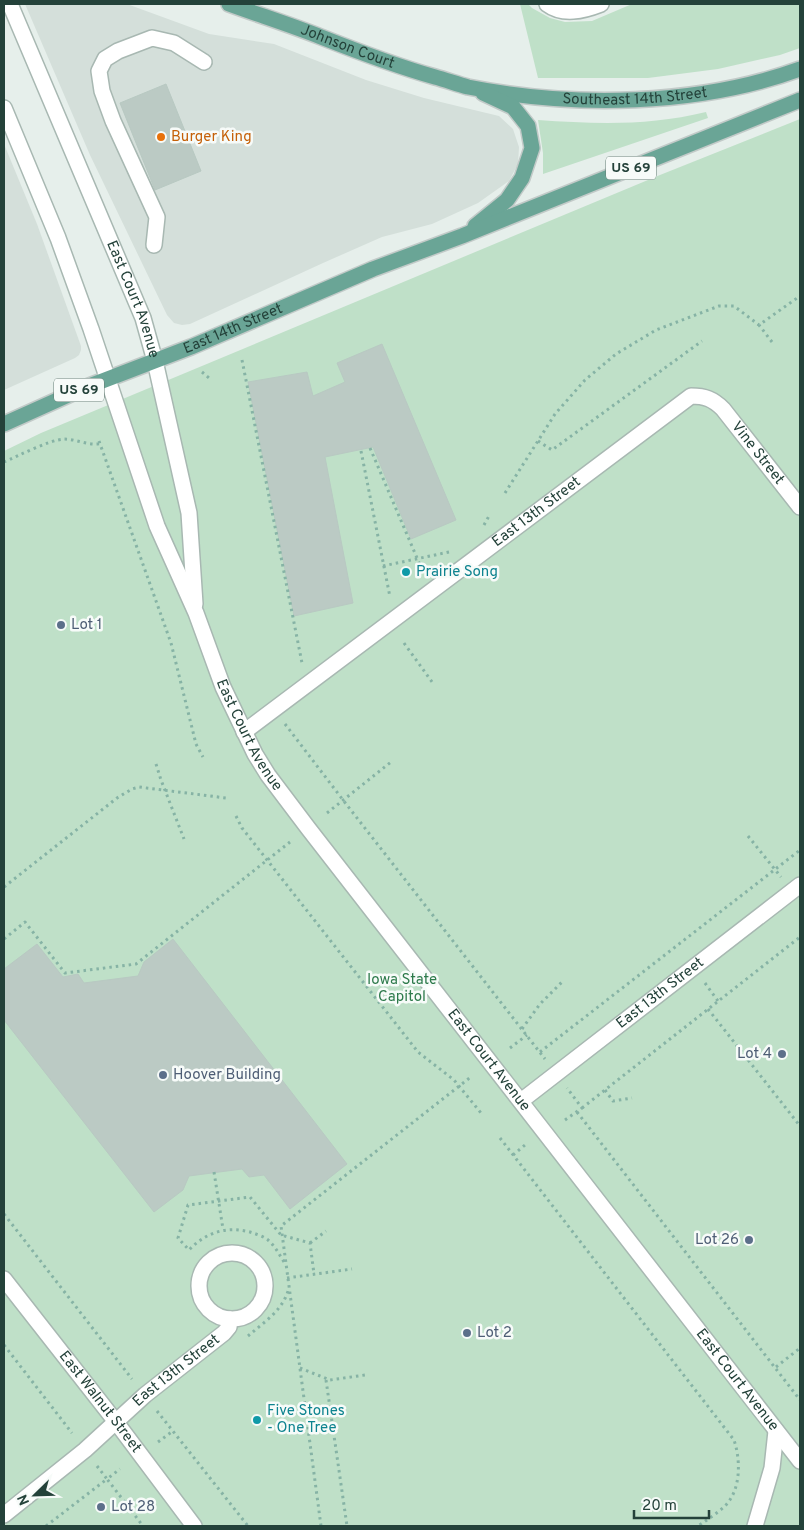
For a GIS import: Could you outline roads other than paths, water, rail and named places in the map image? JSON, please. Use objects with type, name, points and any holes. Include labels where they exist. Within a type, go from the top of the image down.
[{"type":"main road","name":"Johnson Court","points":[[229,4],[304,30],[390,64],[467,86]]},
{"type":"main road","name":"Southeast 14th Street","points":[[467,86],[536,96],[599,100],[662,98],[724,90],[800,69]]},
{"type":"main road","points":[[462,236],[506,200],[522,178],[532,148],[528,126],[513,107],[467,86]]},
{"type":"main road","name":"US 69","points":[[462,236],[800,100]]},
{"type":"main road","name":"East 14th Street","points":[[4,424],[108,378],[155,361],[373,269],[462,236]]},
{"type":"street","name":"East Court Avenue","points":[[10,4],[143,318],[155,361],[188,513],[196,613]]},
{"type":"street","points":[[546,4],[552,8],[571,12],[587,10],[601,4]]},
{"type":"street","points":[[154,245],[157,217],[113,121],[102,90],[99,71],[105,59],[118,51],[152,38],[174,43],[204,62]]},
{"type":"street","name":"East Court Avenue","points":[[4,108],[58,238],[108,378],[157,526],[196,613],[223,687],[255,754],[278,787],[776,1431],[799,1457]]},
{"type":"street","name":"East 13th Street","points":[[244,732],[691,396],[703,396],[713,400]]},
{"type":"street","name":"Vine Street","points":[[713,400],[723,409],[800,507]]},
{"type":"street","name":"East 13th Street","points":[[521,1101],[800,885]]},
{"type":"street","points":[[221,1254],[242,1254],[251,1258],[259,1265],[266,1285],[260,1305],[252,1313],[242,1318],[230,1319],[219,1316],[210,1310],[203,1301],[199,1291],[202,1274],[211,1260],[221,1254]]},
{"type":"street","name":"East Walnut Street","points":[[4,1280],[116,1422],[194,1526]]},
{"type":"street","name":"East 13th Street","points":[[4,1515],[85,1450],[145,1396],[224,1333],[229,1328],[230,1319]]},
{"type":"street","points":[[755,1526],[772,1468],[776,1431]]},
{"type":"place","name":"Burger King","points":[[161,137]]},
{"type":"place","name":"Prairie Song","points":[[406,572]]},
{"type":"place","name":"Lot 1","points":[[61,625]]},
{"type":"place","name":"Lot 4","points":[[782,1054]]},
{"type":"place","name":"Hoover Building","points":[[163,1075]]},
{"type":"place","name":"Lot 26","points":[[749,1240]]},
{"type":"place","name":"Lot 2","points":[[467,1333]]},
{"type":"place","name":"Five Stones - One Tree","points":[[257,1420]]},
{"type":"place","name":"Lot 28","points":[[101,1507]]},
{"type":"park label","name":"Iowa State Capitol","points":[[402,988]]}]
